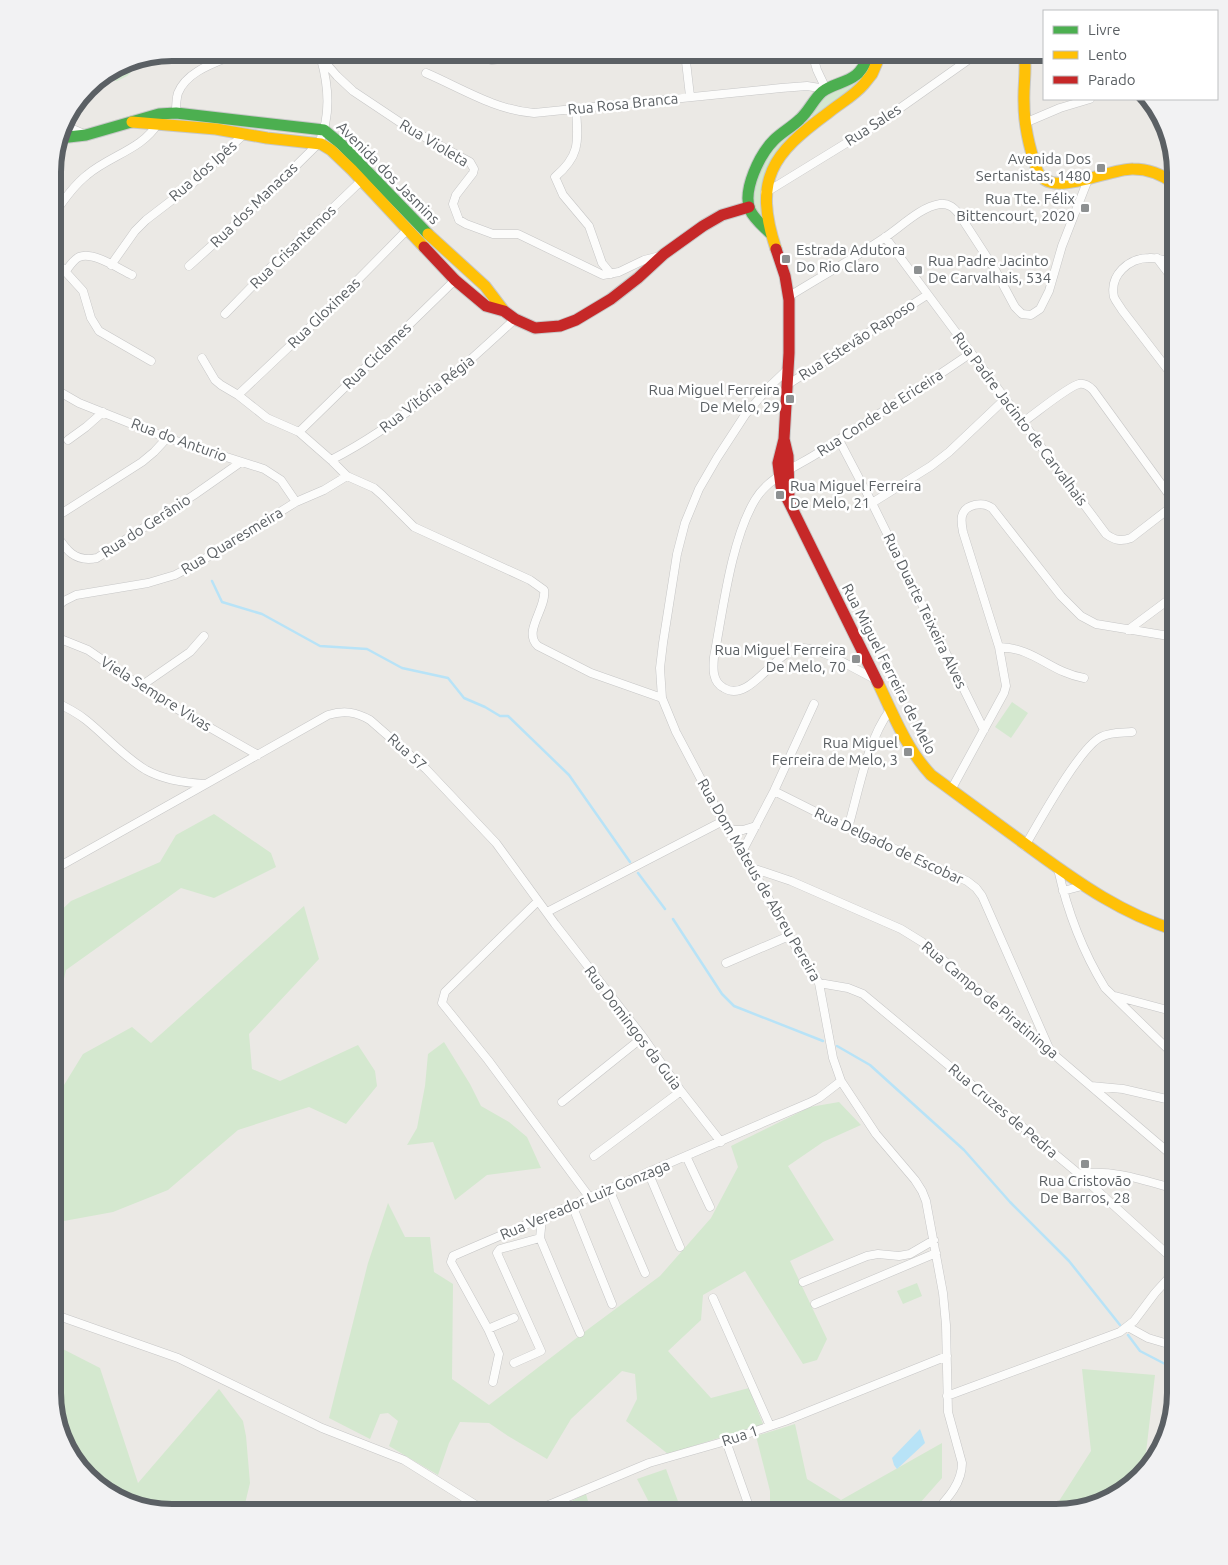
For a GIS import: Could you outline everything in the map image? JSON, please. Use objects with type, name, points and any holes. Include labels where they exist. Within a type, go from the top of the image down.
[{"type":"street","points":[[176,113],[179,93],[191,76],[219,61]]},
{"type":"street","points":[[318,143],[324,130],[328,91],[321,61]]},
{"type":"street","name":"Rua Violeta","points":[[325,61],[353,92],[410,129],[465,159],[473,166],[473,173],[456,195],[453,204],[457,216],[462,222],[493,234],[518,234],[564,255],[595,272],[603,275],[611,274]]},
{"type":"street","points":[[686,61],[690,96]]},
{"type":"street","points":[[814,61],[826,90]]},
{"type":"street","points":[[770,234],[749,207],[750,189],[754,173],[761,158],[770,144],[804,115],[817,98],[826,90],[856,76],[867,61]]},
{"type":"street","points":[[770,234],[765,192],[768,178],[780,157],[798,136],[852,96],[862,86],[878,61]]},
{"type":"street","name":"Rua Sales","points":[[765,192],[879,123],[967,61]]},
{"type":"street","points":[[1025,61],[1024,108],[1029,139],[1037,171],[1046,183],[1052,185],[1066,184],[1118,170],[1144,169],[1167,179]]},
{"type":"street","name":"Rua Rosa Branca","points":[[426,73],[510,109],[534,113],[690,96],[808,86],[826,90]]},
{"type":"street","points":[[1027,122],[1060,108],[1087,100]]},
{"type":"street","points":[[576,109],[578,146],[571,161],[555,178],[563,195],[589,226],[602,263],[611,274],[664,254]]},
{"type":"street","name":"Avenida dos Jasmins","points":[[67,137],[86,135],[132,122],[158,119],[176,113],[324,130],[341,144],[456,261],[495,295],[504,311]]},
{"type":"street","points":[[804,115],[811,126]]},
{"type":"street","points":[[61,201],[87,174],[143,140],[158,119]]},
{"type":"street","name":"Avenida dos Jasmins","points":[[158,119],[267,138],[318,143],[331,150],[455,280],[486,306],[504,311],[515,319],[535,328],[560,326],[576,320],[610,299],[638,278],[664,254],[704,226],[722,215],[749,207]]},
{"type":"street","points":[[70,129],[86,135]]},
{"type":"street","name":"Rua dos Ipês","points":[[111,265],[135,231],[161,207],[189,187],[244,134]]},
{"type":"street","name":"Rua dos Manacas","points":[[189,266],[248,213],[318,143]]},
{"type":"street","points":[[788,297],[885,238],[923,211],[935,205],[948,204],[959,214],[972,233],[1015,306],[1022,314],[1031,315],[1040,309],[1049,291],[1062,246],[1089,177]]},
{"type":"street","name":"Rua Crisantemos","points":[[225,314],[361,181]]},
{"type":"street","name":"Rua Gloxineas","points":[[238,395],[329,309],[407,230]]},
{"type":"street","name":"Rua Miguel Ferreira de Melo","points":[[770,234],[786,279],[788,297],[788,369],[784,439],[779,456],[789,501],[890,710],[917,760],[930,775],[1082,886],[1136,916],[1155,925],[1167,928]]},
{"type":"street","name":"Rua Padre Jacinto de Carvalhais","points":[[885,238],[1106,534],[1112,539],[1124,540],[1131,538],[1167,511]]},
{"type":"street","points":[[65,272],[75,260],[86,255],[132,276]]},
{"type":"street","points":[[1167,261],[1157,258],[1146,258],[1137,259],[1125,265],[1116,279],[1114,296],[1122,310],[1167,368]]},
{"type":"street","points":[[1157,258],[1167,271]]},
{"type":"street","points":[[61,267],[83,291],[91,318],[99,331],[151,361]]},
{"type":"street","name":"Rua Ciclames","points":[[299,432],[455,280]]},
{"type":"street","name":"Rua Estevão Raposo","points":[[787,385],[927,295]]},
{"type":"street","name":"Rua Vitória Régia","points":[[331,460],[371,438],[448,380],[515,319]]},
{"type":"street","name":"Rua Conde de Ericeira","points":[[875,679],[822,653],[802,647],[784,655],[745,689],[729,691],[723,688],[713,671],[714,657],[733,559],[754,500],[762,488],[971,353]]},
{"type":"street","points":[[202,358],[215,380],[221,386],[238,395],[267,418],[299,432],[347,476],[374,488],[414,527],[542,587],[544,599],[532,636],[538,646],[591,673],[662,698]]},
{"type":"street","name":"Rua Dom Mateus de Abreu Pereira","points":[[788,369],[745,415],[721,450],[699,489],[677,554],[660,668],[662,698],[676,732],[723,821],[819,984],[833,1058],[841,1082],[876,1134],[922,1191],[926,1201],[943,1293],[949,1420],[962,1463],[959,1480],[942,1504]]},
{"type":"street","points":[[1023,422],[1070,388],[1081,384],[1088,386],[1167,492]]},
{"type":"street","name":"Rua do Anturio","points":[[61,393],[79,403],[167,438],[264,470],[281,480],[296,502]]},
{"type":"street","points":[[872,503],[931,466],[949,452],[1006,399]]},
{"type":"street","points":[[68,440],[103,412]]},
{"type":"street","points":[[61,514],[142,462],[167,438]]},
{"type":"street","name":"Rua Duarte Teixeira Alves","points":[[839,440],[984,730]]},
{"type":"street","name":"Rua do Gerânio","points":[[61,542],[76,557],[81,559],[97,558],[241,462]]},
{"type":"street","name":"Rua Quaresmeira","points":[[61,603],[82,594],[128,587],[175,575],[198,563],[296,502],[324,490],[347,476]]},
{"type":"street","points":[[951,790],[1004,693],[1006,686],[999,647],[963,532],[962,521],[964,513],[974,505],[982,503],[994,510],[1061,596],[1080,616],[1096,624],[1167,636]]},
{"type":"street","points":[[1128,630],[1167,602]]},
{"type":"street","points":[[141,686],[190,652],[204,636]]},
{"type":"street","name":"Viela Sempre Vivas","points":[[61,639],[88,650],[192,719],[258,755]]},
{"type":"street","points":[[999,647],[1021,650],[1056,669],[1084,678]]},
{"type":"street","points":[[742,852],[774,791],[814,704]]},
{"type":"street","points":[[61,705],[86,720],[122,752],[148,771],[172,780],[206,784]]},
{"type":"street","points":[[848,828],[873,740],[881,722],[890,710]]},
{"type":"street","name":"Rua 57","points":[[61,866],[328,715],[340,711],[360,714],[426,769],[496,843],[547,912]]},
{"type":"street","points":[[1025,846],[1070,771],[1094,741],[1110,734],[1132,732]]},
{"type":"street","name":"Rua Delgado de Escobar","points":[[774,791],[848,828],[967,881],[976,888],[982,896],[1051,1052]]},
{"type":"street","points":[[547,912],[723,821]]},
{"type":"street","points":[[728,830],[743,830],[756,826]]},
{"type":"street","name":"Rua Campo de Piratininga","points":[[752,868],[791,881],[901,929],[922,942],[1167,1150]]},
{"type":"street","points":[[1058,869],[1069,910],[1105,988],[1167,1047]]},
{"type":"street","points":[[1063,892],[1082,886]]},
{"type":"street","points":[[538,901],[445,992],[442,1003],[488,1060],[590,1198]]},
{"type":"street","name":"Rua Domingos da Guia","points":[[547,912],[721,1142]]},
{"type":"street","points":[[726,963],[789,936]]},
{"type":"street","name":"Rua Cruzes de Pedra","points":[[819,984],[848,988],[863,994],[1079,1174],[1167,1253]]},
{"type":"street","points":[[1113,996],[1167,1010]]},
{"type":"street","points":[[562,1102],[643,1037]]},
{"type":"street","name":"Rua Vereador Luiz Gonzaga","points":[[493,1382],[499,1354],[488,1329],[451,1262],[453,1256],[721,1142],[819,1098],[841,1082]]},
{"type":"street","points":[[1092,1086],[1167,1099]]},
{"type":"street","points":[[594,1156],[681,1091]]},
{"type":"street","points":[[686,1156],[710,1207]]},
{"type":"street","points":[[648,1172],[680,1247]]},
{"type":"street","points":[[1079,1174],[1112,1173],[1167,1186]]},
{"type":"street","points":[[609,1189],[645,1273]]},
{"type":"street","points":[[572,1206],[612,1304]]},
{"type":"street","points":[[542,1218],[540,1238],[580,1333]]},
{"type":"street","points":[[514,1363],[541,1351],[497,1253],[500,1249],[540,1238]]},
{"type":"street","points":[[803,1282],[866,1256],[878,1254],[900,1256],[910,1254],[934,1240]]},
{"type":"street","points":[[815,1304],[936,1253]]},
{"type":"street","points":[[947,1396],[1111,1336],[1128,1327],[1155,1292],[1167,1280]]},
{"type":"street","points":[[713,1298],[770,1426]]},
{"type":"street","points":[[61,1317],[178,1358],[322,1428],[404,1460],[474,1504]]},
{"type":"street","points":[[488,1329],[514,1318]]},
{"type":"street","points":[[1128,1327],[1148,1338],[1167,1343]]},
{"type":"street","name":"Rua 1","points":[[551,1504],[649,1463],[770,1426],[947,1356]]},
{"type":"street","points":[[726,1441],[748,1504]]},
{"type":"green space","points":[[874,65],[856,89],[813,117],[811,114],[821,99],[867,67]]},
{"type":"green space","points":[[137,67],[127,76],[117,81],[110,80]]},
{"type":"green space","points":[[803,126],[786,142],[763,214],[760,216],[756,214],[755,182],[773,145]]},
{"type":"green space","points":[[1012,702],[1028,713],[1011,738],[995,727]]},
{"type":"green space","points":[[214,814],[271,853],[276,867],[214,898],[181,888],[66,970],[61,988],[61,910],[71,901],[160,862],[176,835]]},
{"type":"green space","points":[[304,906],[319,959],[249,1034],[252,1069],[280,1081],[358,1045],[375,1071],[377,1086],[346,1124],[309,1107],[238,1130],[168,1190],[113,1212],[61,1222],[61,1090],[83,1054],[132,1027],[151,1043]]},
{"type":"green space","points":[[444,1042],[481,1106],[509,1122],[527,1137],[541,1168],[487,1175],[455,1200],[433,1142],[407,1145],[417,1128],[425,1086],[428,1054]]},
{"type":"green space","points":[[839,1102],[861,1125],[823,1142],[788,1166],[834,1240],[790,1261],[827,1339],[817,1360],[803,1364],[745,1271],[703,1295],[701,1320],[668,1351],[711,1398],[749,1388],[763,1424],[668,1454],[626,1421],[637,1399],[635,1374],[622,1371],[571,1419],[547,1459],[489,1423],[460,1422],[449,1443],[438,1475],[389,1446],[398,1421],[388,1413],[380,1414],[370,1439],[329,1418],[368,1263],[388,1203],[405,1237],[430,1237],[434,1272],[453,1284],[452,1379],[489,1405],[660,1276],[711,1218],[738,1167],[731,1146],[810,1107]]},
{"type":"green space","points":[[917,1283],[922,1296],[903,1304],[897,1291]]},
{"type":"green space","points":[[61,1348],[100,1368],[138,1483],[219,1389],[243,1421],[250,1483],[245,1504],[172,1504],[143,1500],[117,1489],[105,1481],[80,1455],[67,1429],[61,1400]]},
{"type":"green space","points":[[1082,1369],[1155,1375],[1145,1458],[1129,1476],[1105,1492],[1085,1500],[1057,1504],[1091,1451]]},
{"type":"green space","points":[[795,1424],[807,1479],[841,1500],[942,1443],[942,1478],[919,1504],[770,1504],[770,1491],[756,1436]]},
{"type":"green space","points":[[666,1469],[679,1504],[650,1504],[637,1479]]},
{"type":"green space","points":[[586,1494],[589,1504],[565,1504]]},
{"type":"water","points":[[920,1429],[925,1443],[897,1469],[892,1458]]},
{"type":"waterway","points":[[212,581],[222,602],[262,614],[320,646],[367,649],[402,668],[448,678],[464,698],[500,716],[508,716],[569,775],[630,862]]},
{"type":"waterway","points":[[638,873],[665,909]]},
{"type":"waterway","points":[[673,919],[722,994],[734,1006],[823,1041]]},
{"type":"waterway","points":[[837,1046],[870,1065],[964,1150],[1010,1202],[1069,1261],[1120,1325]]},
{"type":"waterway","points":[[1128,1335],[1140,1351],[1167,1365]]},
{"type":"traffic: fast","points":[[770,233],[754,216],[748,202],[750,183],[763,154],[780,134],[803,116],[822,92],[852,78],[866,61]]},
{"type":"traffic: fast","points":[[67,137],[86,135],[159,114],[176,113],[324,130],[341,144],[428,234]]},
{"type":"traffic: slow","points":[[776,249],[769,225],[767,204],[768,186],[772,170],[793,142],[860,88],[872,74],[878,61]]},
{"type":"traffic: slow","points":[[1025,61],[1024,111],[1026,129],[1037,170],[1043,179],[1053,183],[1066,183],[1133,169],[1155,173],[1167,179]]},
{"type":"traffic: slow","points":[[132,122],[216,129],[267,138],[321,144],[331,150],[352,170],[424,247]]},
{"type":"traffic: slow","points":[[428,234],[485,286],[504,311]]},
{"type":"traffic: slow","points":[[878,683],[907,743],[931,775],[1086,887],[1138,916],[1167,927]]},
{"type":"traffic: jam","points":[[424,247],[455,280],[486,306],[504,311],[515,319],[535,328],[560,326],[576,320],[611,299],[664,254],[703,226],[722,215],[749,207]]},
{"type":"traffic: jam","points":[[776,249],[785,276],[789,300],[789,353],[784,439],[788,456],[789,501]]},
{"type":"traffic: jam","points":[[784,439],[778,463],[781,486],[878,683]]},
{"type":"place","name":"Avenida Dos Sertanistas, 1480","points":[[1101,168]]},
{"type":"place","name":"Rua Tte. Félix Bittencourt, 2020","points":[[1085,208]]},
{"type":"place","name":"Estrada Adutora Do Rio Claro","points":[[786,259]]},
{"type":"place","name":"Rua Padre Jacinto De Carvalhais, 534","points":[[918,270]]},
{"type":"place","name":"Rua Miguel Ferreira De Melo, 29","points":[[790,399]]},
{"type":"place","name":"Rua Miguel Ferreira De Melo, 21","points":[[780,495]]},
{"type":"place","name":"Rua Miguel Ferreira De Melo, 70","points":[[856,659]]},
{"type":"place","name":"Rua Miguel Ferreira de Melo, 3","points":[[908,752]]},
{"type":"place","name":"Rua Cristovão De Barros, 28","points":[[1085,1164]]}]
